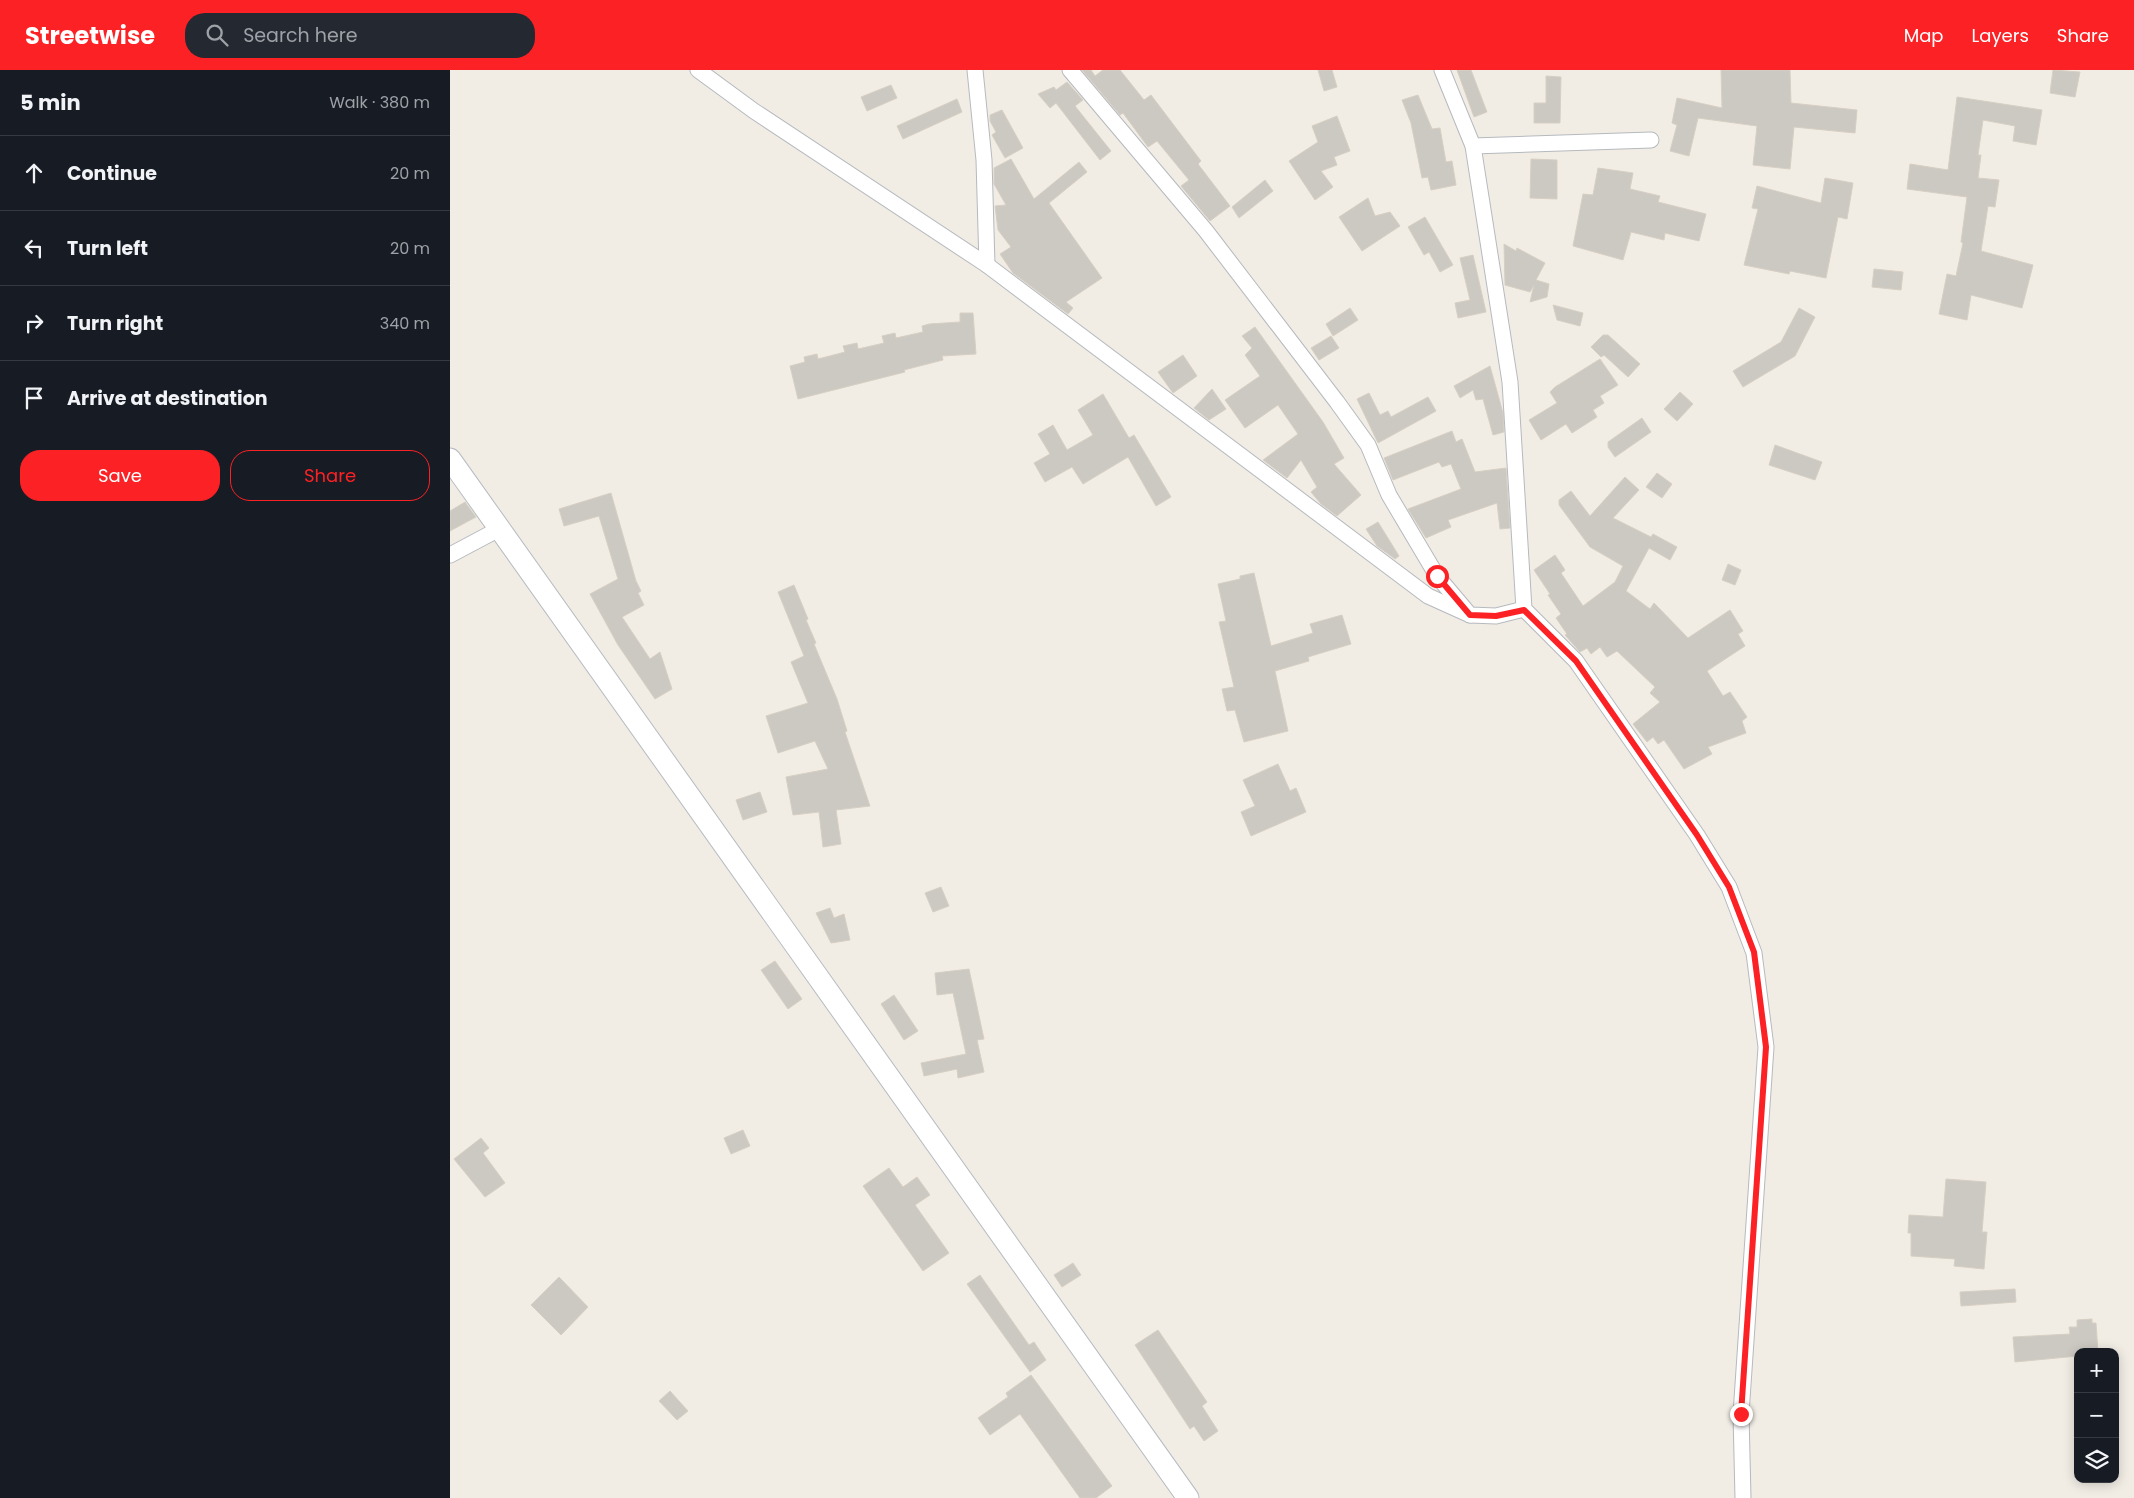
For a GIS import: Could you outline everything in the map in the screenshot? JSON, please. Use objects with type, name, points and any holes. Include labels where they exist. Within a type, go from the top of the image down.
[{"type":"main road","points":[[450,459],[1188,1498]]},
{"type":"street","points":[[698,70],[754,111],[987,265],[1428,596],[1470,615],[1496,616],[1524,610]]},
{"type":"street","points":[[976,70],[984,160],[987,265]]},
{"type":"street","points":[[1070,70],[1206,230],[1337,402],[1368,445],[1389,495],[1437,576],[1470,615]]},
{"type":"street","points":[[1442,70],[1473,146],[1510,382],[1524,610],[1576,661],[1697,835],[1729,887],[1754,952],[1766,1047],[1741,1414],[1742,1498]]},
{"type":"street","points":[[1473,146],[1650,140]]},
{"type":"street","points":[[450,555],[499,528]]},
{"type":"building","points":[[1082,70],[1091,70],[1095,76],[1103,70],[1120,70],[1144,100],[1151,95],[1201,161],[1198,164],[1230,206],[1210,221],[1181,186],[1189,180],[1157,141],[1148,147],[1123,113],[1120,115]]},
{"type":"building","points":[[1318,70],[1332,70],[1337,87],[1324,91]]},
{"type":"building","points":[[1457,70],[1471,70],[1487,112],[1474,117]]},
{"type":"building","points":[[1721,70],[1790,70],[1791,103],[1857,110],[1855,133],[1794,127],[1790,169],[1753,165],[1757,126],[1698,118],[1689,156],[1670,151],[1677,125],[1672,123],[1677,98],[1722,108]]},
{"type":"building","points":[[2053,70],[2080,72],[2075,97],[2050,93]]},
{"type":"building","points":[[1546,76],[1561,77],[1560,123],[1534,123],[1534,103],[1546,103]]},
{"type":"building","points":[[1067,82],[1083,100],[1075,106],[1111,151],[1100,160],[1056,103],[1050,108],[1038,94],[1054,87],[1056,90]]},
{"type":"building","points":[[891,85],[897,98],[867,111],[861,97]]},
{"type":"building","points":[[1418,95],[1432,129],[1440,128],[1446,162],[1452,161],[1456,185],[1431,190],[1428,177],[1422,178],[1411,123],[1402,100]]},
{"type":"building","points":[[1957,97],[2042,110],[2036,145],[2013,141],[2015,126],[1983,120],[1978,155],[1981,155],[1978,178],[1999,180],[1995,207],[1988,206],[1981,251],[2033,265],[2022,308],[1971,295],[1967,320],[1939,314],[1947,274],[1956,276],[1963,243],[1961,242],[1967,197],[1907,189],[1910,164],[1948,170]]},
{"type":"building","points":[[957,99],[962,112],[903,139],[897,126]]},
{"type":"building","points":[[1002,110],[1023,148],[1005,158],[992,135],[996,132],[990,121],[990,115]]},
{"type":"building","points":[[1337,116],[1350,151],[1334,157],[1337,165],[1321,171],[1333,187],[1315,200],[1289,161],[1318,142],[1312,126]]},
{"type":"building","points":[[1011,159],[1034,199],[1079,162],[1087,172],[1049,203],[1102,278],[1066,302],[1073,308],[1068,314],[1013,273],[1000,254],[1011,247],[998,230],[995,206],[1006,205],[994,184],[994,168]]},
{"type":"building","points":[[1531,159],[1557,160],[1557,199],[1530,198]]},
{"type":"building","points":[[1598,168],[1633,173],[1630,189],[1660,196],[1658,202],[1706,214],[1699,241],[1665,233],[1664,240],[1631,232],[1623,260],[1573,246],[1583,194],[1593,195]]},
{"type":"building","points":[[1825,178],[1853,183],[1847,219],[1838,217],[1826,278],[1790,271],[1789,274],[1744,265],[1758,209],[1752,208],[1757,186],[1821,203]]},
{"type":"building","points":[[1265,180],[1273,191],[1239,218],[1232,207]]},
{"type":"building","points":[[1368,198],[1375,216],[1390,212],[1400,226],[1362,251],[1339,217]]},
{"type":"building","points":[[1425,217],[1453,265],[1440,272],[1429,252],[1424,255],[1408,227]]},
{"type":"building","points":[[1504,244],[1516,251],[1517,248],[1545,263],[1536,280],[1549,284],[1547,297],[1530,302],[1534,285],[1530,292],[1505,285]]},
{"type":"building","points":[[1473,255],[1486,312],[1458,318],[1455,303],[1470,300],[1460,258]]},
{"type":"building","points":[[1874,269],[1903,272],[1901,290],[1872,287]]},
{"type":"building","points":[[1553,305],[1583,313],[1580,326],[1557,320]]},
{"type":"building","points":[[1350,308],[1358,320],[1333,336],[1326,324]]},
{"type":"building","points":[[1799,308],[1815,317],[1795,356],[1743,387],[1733,371],[1781,342]]},
{"type":"building","points":[[960,313],[973,313],[976,354],[942,356],[943,360],[904,370],[905,372],[798,399],[790,366],[805,362],[804,357],[817,354],[818,359],[845,352],[843,346],[857,343],[858,349],[884,343],[882,336],[895,333],[896,338],[923,332],[922,326],[929,324],[960,322]]},
{"type":"building","points":[[1255,327],[1323,422],[1344,458],[1334,464],[1361,495],[1337,516],[1321,504],[1311,492],[1317,487],[1301,460],[1287,478],[1263,460],[1298,434],[1278,405],[1245,428],[1225,400],[1260,376],[1245,355],[1252,348],[1242,336]]},
{"type":"building","points":[[1603,335],[1608,335],[1640,364],[1628,377],[1604,355],[1601,357],[1591,347]]},
{"type":"building","points":[[1331,336],[1339,348],[1319,360],[1311,348]]},
{"type":"building","points":[[1183,355],[1197,376],[1173,393],[1158,372]]},
{"type":"building","points":[[1600,359],[1618,385],[1600,396],[1604,403],[1593,410],[1597,417],[1572,433],[1566,424],[1541,440],[1529,420],[1557,403],[1550,392],[1555,387]]},
{"type":"building","points":[[1490,366],[1503,413],[1504,432],[1493,435],[1483,399],[1476,400],[1473,390],[1460,398],[1454,386]]},
{"type":"building","points":[[1212,389],[1226,409],[1209,420],[1194,408]]},
{"type":"building","points":[[1680,392],[1693,404],[1677,421],[1664,409]]},
{"type":"building","points":[[1369,393],[1380,415],[1388,411],[1391,417],[1428,397],[1436,411],[1378,443],[1357,399]]},
{"type":"building","points":[[1103,394],[1129,438],[1134,435],[1171,497],[1156,506],[1128,457],[1083,484],[1072,467],[1045,482],[1034,463],[1050,454],[1038,434],[1053,425],[1067,450],[1093,435],[1078,410]]},
{"type":"building","points":[[1642,418],[1651,432],[1615,457],[1608,447],[1608,442]]},
{"type":"building","points":[[1452,431],[1456,442],[1462,439],[1475,472],[1506,468],[1510,528],[1500,529],[1497,503],[1448,520],[1451,527],[1426,538],[1408,509],[1461,489],[1451,464],[1442,467],[1439,462],[1393,480],[1384,458]]},
{"type":"building","points":[[1775,445],[1822,462],[1815,480],[1769,465]]},
{"type":"building","points":[[1657,473],[1672,484],[1662,498],[1646,487]]},
{"type":"building","points":[[1625,477],[1639,490],[1613,518],[1651,537],[1653,534],[1677,547],[1670,560],[1649,548],[1626,591],[1650,609],[1654,603],[1688,638],[1730,610],[1743,631],[1738,634],[1745,646],[1707,671],[1723,696],[1730,692],[1747,717],[1742,721],[1746,733],[1708,747],[1712,754],[1684,769],[1664,740],[1658,744],[1653,737],[1647,742],[1633,724],[1660,702],[1650,693],[1655,687],[1617,651],[1607,657],[1600,647],[1591,654],[1587,648],[1580,652],[1565,635],[1567,634],[1556,618],[1561,614],[1534,570],[1555,555],[1565,570],[1561,573],[1583,606],[1615,582],[1623,566],[1590,547],[1559,505],[1559,500],[1571,491],[1590,516]]},
{"type":"building","points":[[611,493],[636,581],[641,591],[638,593],[644,605],[622,617],[650,659],[660,652],[672,689],[655,699],[618,645],[590,594],[618,579],[599,516],[564,526],[559,509]]},
{"type":"building","points":[[465,502],[476,517],[450,531],[450,511]]},
{"type":"building","points":[[1378,522],[1399,556],[1395,559],[1377,546],[1366,529]]},
{"type":"building","points":[[1728,564],[1741,570],[1735,585],[1722,580]]},
{"type":"building","points":[[1254,573],[1271,646],[1313,633],[1310,624],[1342,615],[1351,644],[1308,657],[1309,661],[1275,671],[1288,731],[1244,742],[1235,710],[1227,711],[1222,689],[1234,687],[1219,622],[1226,621],[1218,584],[1240,579],[1240,576]]},
{"type":"building","points":[[794,585],[808,619],[806,620],[816,643],[814,644],[837,699],[847,731],[845,732],[870,806],[836,810],[841,844],[823,847],[819,812],[793,815],[786,777],[828,769],[815,741],[778,753],[766,716],[808,703],[791,662],[804,656],[778,592]]},
{"type":"building","points":[[1278,764],[1290,791],[1296,788],[1306,812],[1251,836],[1241,812],[1255,806],[1243,780]]},
{"type":"building","points":[[760,792],[767,812],[743,820],[736,800]]},
{"type":"building","points":[[941,887],[949,906],[933,912],[925,893]]},
{"type":"building","points":[[830,908],[834,918],[844,914],[850,940],[831,943],[816,913]]},
{"type":"building","points":[[775,961],[802,999],[788,1009],[761,970]]},
{"type":"building","points":[[969,969],[984,1039],[977,1040],[984,1072],[958,1078],[957,1069],[924,1076],[921,1063],[966,1054],[953,993],[937,995],[935,973]]},
{"type":"building","points":[[894,995],[918,1031],[904,1040],[881,1004]]},
{"type":"building","points":[[743,1130],[750,1146],[731,1154],[724,1138]]},
{"type":"building","points":[[481,1138],[489,1148],[483,1153],[505,1183],[485,1197],[454,1159]]},
{"type":"building","points":[[889,1168],[903,1187],[917,1177],[930,1195],[915,1205],[949,1253],[923,1271],[863,1186]]},
{"type":"building","points":[[1946,1179],[1986,1182],[1982,1232],[1987,1232],[1984,1269],[1954,1266],[1955,1259],[1911,1256],[1911,1233],[1908,1233],[1909,1215],[1943,1217]]},
{"type":"building","points":[[1073,1263],[1081,1275],[1062,1287],[1054,1275]]},
{"type":"building","points":[[980,1275],[1029,1345],[1034,1342],[1046,1360],[1030,1372],[967,1284]]},
{"type":"building","points":[[559,1277],[588,1307],[561,1335],[531,1305]]},
{"type":"building","points":[[2015,1289],[2016,1302],[1961,1306],[1960,1292]]},
{"type":"building","points":[[2092,1319],[2092,1323],[2096,1323],[2098,1348],[2074,1348],[2074,1356],[2015,1362],[2013,1337],[2070,1334],[2069,1327],[2077,1327],[2077,1320]]},
{"type":"building","points":[[1158,1330],[1207,1402],[1202,1406],[1218,1431],[1204,1441],[1194,1426],[1190,1429],[1135,1345]]},
{"type":"building","points":[[1031,1375],[1112,1486],[1096,1498],[1080,1498],[1020,1414],[990,1435],[978,1418],[1008,1397],[1006,1393]]},
{"type":"building","points":[[670,1391],[688,1411],[677,1420],[659,1401]]},
{"type":"route","points":[[1437,576],[1470,615],[1496,616],[1524,610],[1576,661],[1697,835],[1729,887],[1754,952],[1766,1047],[1741,1414]]}]
